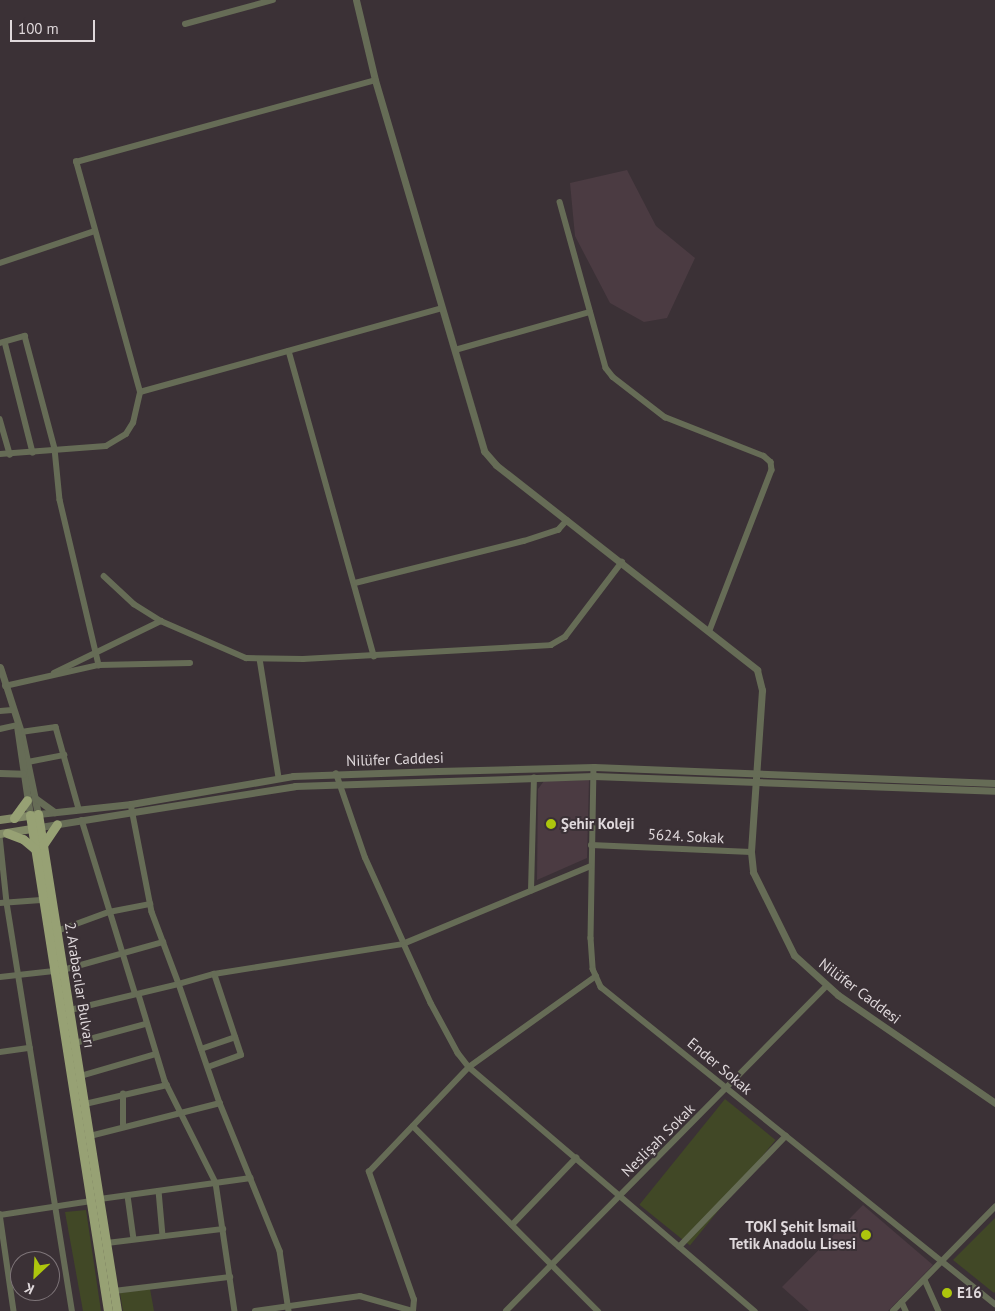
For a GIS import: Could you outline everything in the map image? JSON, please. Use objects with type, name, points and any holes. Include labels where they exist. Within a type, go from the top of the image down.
[{"type":"main road","points":[[14,818],[31,799]]},
{"type":"main road","points":[[0,820],[34,815],[96,1200],[108,1311]]},
{"type":"main road","points":[[39,847],[57,824]]},
{"type":"main road","points":[[2,834],[36,828]]},
{"type":"main road","points":[[2,834],[23,839],[39,847]]},
{"type":"main road","name":"2. Arabacılar Bulvarı","points":[[39,847],[57,931],[59,970],[70,1010],[90,1136],[96,1200],[107,1243],[117,1311]]},
{"type":"street","points":[[185,24],[272,0]]},
{"type":"street","points":[[356,0],[376,80],[484,451],[496,465],[750,662],[760,680],[756,778]]},
{"type":"street","points":[[0,454],[10,455],[55,449],[106,446],[126,434],[133,424],[140,392],[76,162],[376,80]]},
{"type":"street","points":[[560,202],[606,368],[613,377],[665,417],[764,456],[770,462],[772,470],[710,631]]},
{"type":"street","points":[[0,263],[96,231]]},
{"type":"street","points":[[140,392],[442,308]]},
{"type":"street","points":[[455,350],[590,312]]},
{"type":"street","points":[[33,452],[2,343],[25,336],[55,449],[60,500],[97,650],[99,665]]},
{"type":"street","points":[[289,351],[374,656]]},
{"type":"street","points":[[0,419],[10,455]]},
{"type":"street","points":[[355,583],[524,541],[558,530],[567,520]]},
{"type":"street","points":[[104,576],[134,604],[161,621],[246,658],[374,656],[551,646],[565,637],[622,562]]},
{"type":"street","points":[[48,677],[97,650],[161,621]]},
{"type":"street","points":[[260,658],[279,778]]},
{"type":"street","points":[[4,691],[48,677],[99,665],[190,664]]},
{"type":"street","points":[[0,667],[4,691],[21,732],[28,762],[34,815]]},
{"type":"street","points":[[0,711],[12,710]]},
{"type":"street","points":[[0,729],[17,725]]},
{"type":"street","points":[[17,725],[23,774],[31,799],[54,812]]},
{"type":"street","points":[[21,732],[56,727],[78,809]]},
{"type":"street","points":[[28,762],[64,755]]},
{"type":"street","name":"Nilüfer Caddesi","points":[[34,815],[131,804],[279,778],[336,774],[594,767],[756,778],[995,783]]},
{"type":"street","name":"Ender Sokak","points":[[594,767],[590,867],[590,938],[596,976],[601,987],[995,1304]]},
{"type":"street","points":[[0,773],[23,774]]},
{"type":"street","points":[[336,774],[365,858],[430,1003],[458,1053],[470,1067],[756,1311]]},
{"type":"street","points":[[36,828],[132,814],[288,787],[594,776],[756,778],[995,791]]},
{"type":"street","points":[[531,891],[534,778]]},
{"type":"street","name":"Nilüfer Caddesi","points":[[756,778],[751,852],[753,872],[794,955],[826,986],[995,1103]]},
{"type":"street","points":[[131,804],[150,904],[220,1103],[280,1251],[289,1309]]},
{"type":"street","points":[[82,820],[109,912],[125,953],[166,1085],[216,1183],[235,1311]]},
{"type":"street","points":[[2,834],[7,902],[58,1207],[72,1311]]},
{"type":"street","name":"5624. Sokak","points":[[591,845],[751,852]]},
{"type":"street","points":[[70,1010],[214,974],[404,944],[590,867]]},
{"type":"street","points":[[0,903],[41,900]]},
{"type":"street","points":[[57,931],[109,912],[150,904]]},
{"type":"street","points":[[0,977],[59,970],[162,942]]},
{"type":"street","points":[[208,1067],[242,1055],[214,974]]},
{"type":"street","points":[[259,1311],[289,1309],[360,1296],[413,1311],[414,1300],[369,1172],[470,1067],[596,976]]},
{"type":"street","name":"Neslişah Sokak","points":[[506,1311],[826,986]]},
{"type":"street","points":[[75,1043],[146,1024]]},
{"type":"street","points":[[200,1048],[235,1037]]},
{"type":"street","points":[[0,1052],[30,1048]]},
{"type":"street","points":[[81,1076],[156,1054]]},
{"type":"street","points":[[85,1104],[166,1085]]},
{"type":"street","points":[[123,1094],[123,1127]]},
{"type":"street","points":[[90,1136],[181,1115],[220,1103]]},
{"type":"street","points":[[413,1126],[598,1311]]},
{"type":"street","points":[[679,1246],[786,1136]]},
{"type":"street","points":[[512,1225],[576,1158]]},
{"type":"street","points":[[14,1311],[0,1215],[251,1178]]},
{"type":"street","points":[[159,1191],[163,1236]]},
{"type":"street","points":[[128,1196],[134,1239]]},
{"type":"street","points":[[893,1311],[944,1262],[995,1208]]},
{"type":"street","points":[[107,1243],[223,1229]]},
{"type":"street","points":[[114,1291],[230,1277]]},
{"type":"street","points":[[925,1280],[939,1311]]},
{"type":"street","points":[[902,1302],[906,1311]]},
{"type":"shaded area","points":[[627,170],[656,226],[695,258],[667,318],[644,322],[610,303],[575,236],[570,183]]},
{"type":"shaded area","points":[[589,780],[587,858],[537,880],[538,789],[544,781]]},
{"type":"shaded area","name":"TOKİ Şehit İsmail Tetik Anadolu Lisesi","points":[[863,1205],[933,1265],[888,1311],[809,1311],[782,1287]]},
{"type":"green space","points":[[725,1099],[776,1140],[690,1246],[639,1205]]},
{"type":"green space","points":[[86,1210],[101,1311],[83,1311],[65,1212]]},
{"type":"green space","points":[[995,1218],[995,1292],[994,1293],[953,1260]]},
{"type":"green space","points":[[150,1289],[154,1311],[123,1311],[120,1293]]},
{"type":"place","name":"Şehir Koleji","points":[[551,824]]},
{"type":"place","name":"TOKİ Şehit İsmail Tetik Anadolu Lisesi","points":[[866,1235]]},
{"type":"place","name":"E16","points":[[947,1293]]}]
